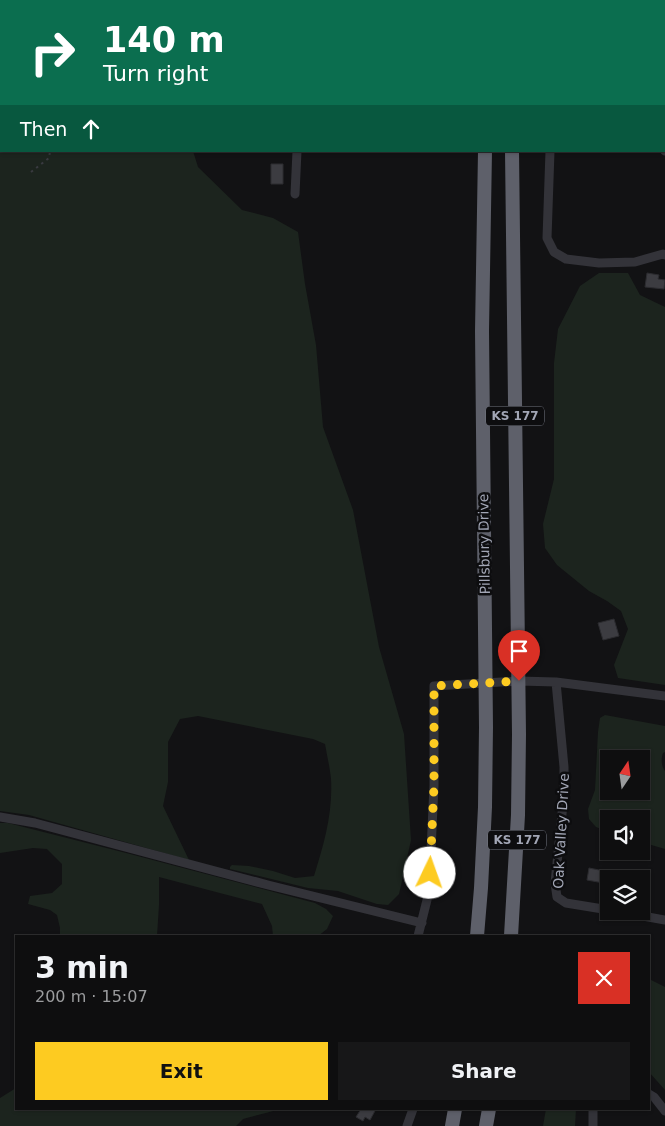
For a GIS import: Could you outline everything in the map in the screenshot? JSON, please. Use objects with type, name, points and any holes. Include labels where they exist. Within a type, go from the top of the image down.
[{"type":"highway","name":"Pillsbury Drive","points":[[477,935],[486,807],[482,331],[485,152]]},
{"type":"highway","name":"KS 177","points":[[511,935],[518,815],[519,681],[512,152]]},
{"type":"highway","points":[[452,1126],[455,1110]]},
{"type":"highway","points":[[486,1126],[489,1110]]},
{"type":"street","points":[[295,194],[297,152]]},
{"type":"street","points":[[550,152],[547,238],[554,252],[566,259],[599,263],[635,262],[655,255],[665,255]]},
{"type":"street","points":[[418,935],[427,900],[430,873],[434,786],[434,686],[486,682],[556,682],[665,696]]},
{"type":"street","name":"Oak Valley Drive","points":[[556,682],[564,767],[564,794],[555,883],[557,897],[566,903],[600,909]]},
{"type":"street","points":[[0,817],[35,823],[259,883],[422,923]]},
{"type":"street","points":[[650,917],[665,920]]},
{"type":"street","points":[[650,1095],[665,1111]]},
{"type":"street","points":[[407,1126],[413,1110]]},
{"type":"street","points":[[593,1126],[594,1110]]},
{"type":"path","points":[[31,172],[49,158],[50,152]]},
{"type":"shaded area","points":[[0,152],[193,152],[198,167],[242,210],[273,218],[298,232],[316,345],[323,427],[353,510],[379,647],[404,734],[411,840],[399,894],[388,905],[377,904],[338,891],[308,888],[230,869],[232,865],[249,866],[295,878],[314,876],[327,828],[331,804],[331,775],[325,744],[313,739],[198,716],[180,719],[168,742],[168,782],[163,806],[189,860],[29,815],[0,811]]},
{"type":"shaded area","points":[[599,273],[628,273],[640,295],[665,307],[665,685],[618,678],[614,665],[628,629],[621,611],[589,591],[557,565],[545,548],[543,524],[554,479],[554,363],[558,329],[580,286]]},
{"type":"shaded area","points":[[605,715],[665,726],[665,752],[663,753],[662,760],[665,771],[665,849],[650,845],[650,810],[600,810],[600,829],[589,819],[588,809],[595,790],[600,718]]},
{"type":"shaded area","points":[[0,823],[8,823],[315,903],[326,909],[333,916],[327,929],[319,935],[273,935],[272,926],[262,904],[159,877],[157,935],[60,935],[57,915],[50,910],[28,904],[30,896],[52,893],[62,884],[62,864],[47,849],[33,848],[0,853]]},
{"type":"shaded area","points":[[650,980],[665,987],[665,1090],[650,1073]]},
{"type":"shaded area","points":[[15,1089],[15,1110],[277,1110],[243,1119],[236,1126],[0,1126],[0,1098]]},
{"type":"shaded area","points":[[546,1110],[576,1110],[575,1126],[543,1126]]},
{"type":"building","points":[[271,164],[283,164],[283,184],[271,184]]},
{"type":"building","points":[[647,273],[659,275],[658,279],[665,280],[664,289],[645,287]]},
{"type":"building","points":[[614,619],[619,636],[603,640],[598,623]]},
{"type":"building","points":[[589,868],[600,870],[600,882],[587,880]]},
{"type":"building","points":[[360,1110],[375,1110],[370,1120],[365,1117],[363,1121],[356,1117]]},
{"type":"route","points":[[430,873],[434,786],[434,686],[519,681]]}]
